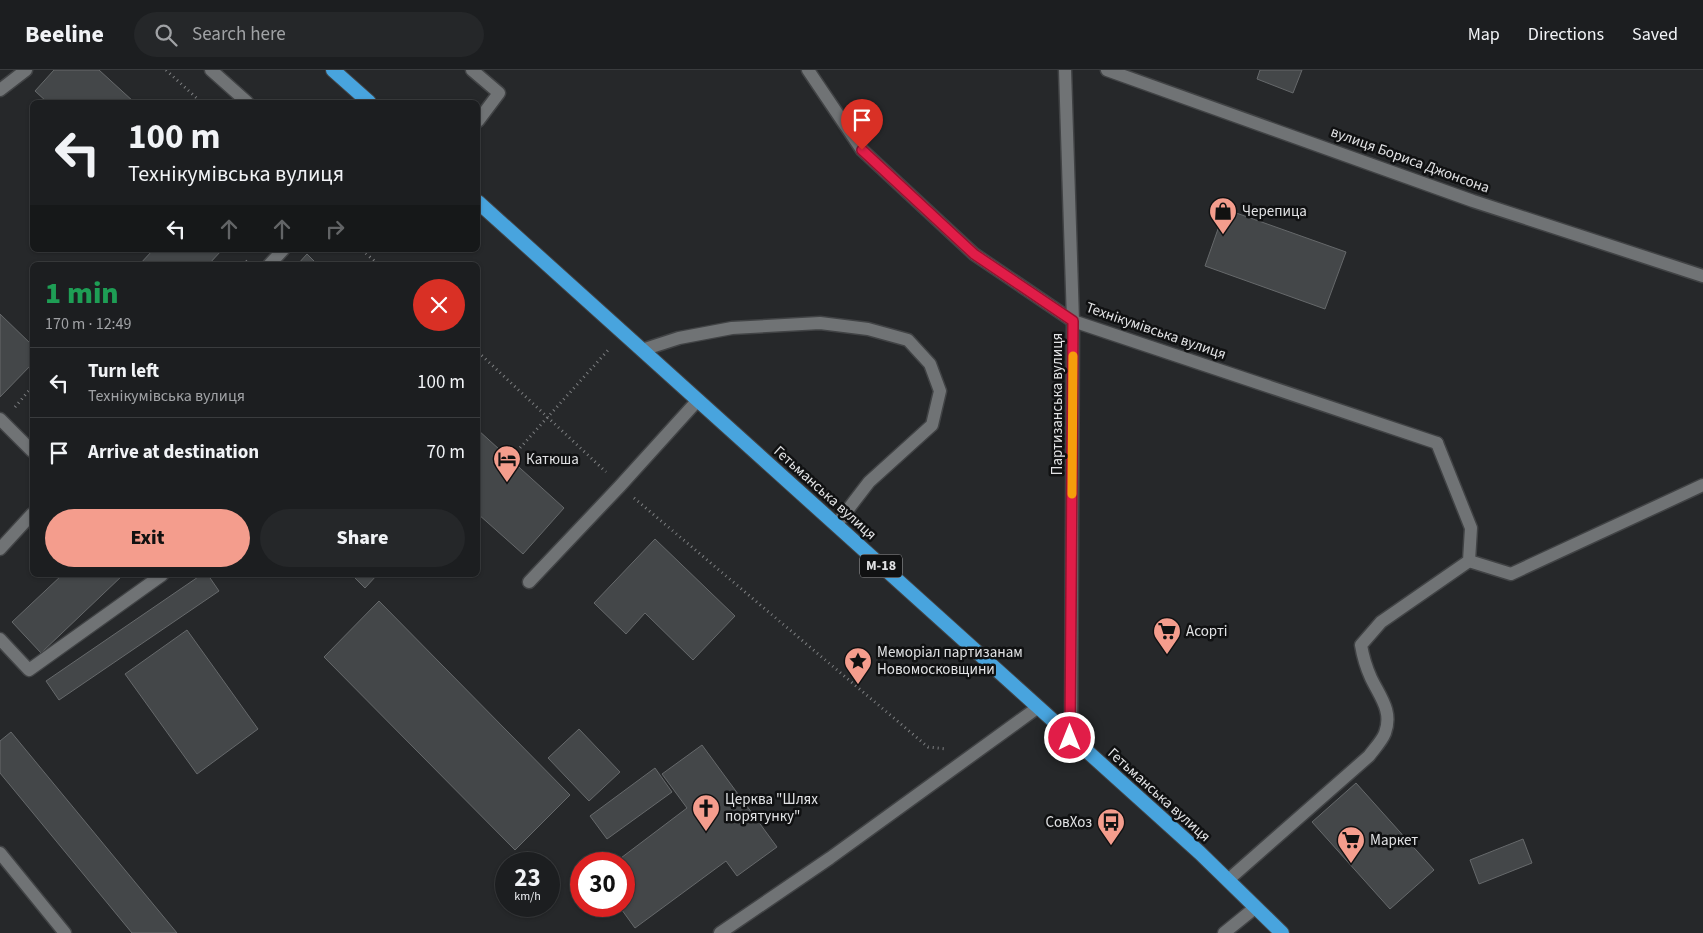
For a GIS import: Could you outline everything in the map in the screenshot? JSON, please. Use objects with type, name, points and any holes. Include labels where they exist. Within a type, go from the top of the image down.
[{"type":"highway","points":[[333,70],[367,100]]},
{"type":"highway","name":"Гетьманська вулиця","points":[[480,204],[1228,880],[1282,933]]},
{"type":"street","points":[[0,90],[26,70]]},
{"type":"street","points":[[211,70],[245,100]]},
{"type":"street","points":[[472,70],[499,93],[480,118]]},
{"type":"street","name":"Технікумівська вулиця","points":[[808,70],[862,150],[974,254],[1073,321],[1437,443],[1470,528],[1469,561]]},
{"type":"street","name":"Партизанська вулиця","points":[[1065,70],[1073,321],[1070,738]]},
{"type":"street","name":"вулиця Бориса Джонсона","points":[[1107,70],[1473,201],[1703,276]]},
{"type":"street","points":[[272,262],[281,252]]},
{"type":"street","points":[[642,350],[679,338],[732,328],[820,323],[868,328],[908,340],[930,364],[940,391],[932,425],[869,482],[836,525]]},
{"type":"street","points":[[529,582],[698,400]]},
{"type":"street","points":[[0,419],[30,449]]},
{"type":"street","points":[[1228,880],[1369,756],[1385,734],[1388,715],[1384,700],[1372,681],[1364,660],[1361,645],[1381,622],[1469,561],[1511,574],[1703,486]]},
{"type":"street","points":[[0,549],[30,516]]},
{"type":"street","points":[[0,639],[29,670],[159,577]]},
{"type":"street","points":[[720,933],[980,752],[1037,708]]},
{"type":"street","points":[[0,853],[65,933]]},
{"type":"street","points":[[1224,933],[1256,907]]},
{"type":"path","points":[[166,70],[198,100]]},
{"type":"path","points":[[364,252],[376,262]]},
{"type":"path","points":[[510,459],[624,333]]},
{"type":"path","points":[[480,354],[620,486],[928,747],[980,752]]},
{"type":"building","points":[[54,70],[99,70],[132,100],[45,100],[35,91]]},
{"type":"building","points":[[1260,70],[1302,70],[1293,93],[1257,79]]},
{"type":"building","points":[[1225,209],[1346,252],[1325,309],[1205,266]]},
{"type":"building","points":[[151,252],[220,252],[211,262],[142,262]]},
{"type":"building","points":[[307,254],[315,262],[300,262]]},
{"type":"building","points":[[0,314],[30,343],[30,366],[0,397]]},
{"type":"building","name":"Катюша","points":[[480,432],[564,508],[523,554],[480,516]]},
{"type":"building","points":[[655,539],[735,616],[693,660],[645,613],[626,634],[594,603]]},
{"type":"building","points":[[60,577],[121,577],[41,653],[12,622]]},
{"type":"building","points":[[198,577],[209,577],[219,591],[59,700],[46,681]]},
{"type":"building","points":[[354,577],[375,577],[365,588]]},
{"type":"building","points":[[379,601],[570,795],[515,850],[324,657]]},
{"type":"building","points":[[187,630],[258,729],[197,774],[125,674]]},
{"type":"building","points":[[579,729],[620,772],[589,801],[548,758]]},
{"type":"building","points":[[11,732],[177,933],[132,933],[0,773],[0,741]]},
{"type":"building","points":[[702,745],[777,847],[737,876],[726,861],[635,928],[627,917],[635,917],[635,852],[629,852],[687,808],[662,774]]},
{"type":"building","points":[[655,768],[672,792],[607,839],[590,816]]},
{"type":"building","points":[[1356,783],[1434,870],[1390,909],[1312,822]]},
{"type":"building","points":[[1523,839],[1532,863],[1479,884],[1470,860]]},
{"type":"slow traffic","points":[[1072,494],[1073,356]]},
{"type":"place","name":"Черепица","points":[[1223,235]]},
{"type":"place","name":"Катюша","points":[[507,483]]},
{"type":"place","name":"Асорті","points":[[1167,655]]},
{"type":"place","name":"Меморіал партизанам Новомосковщини","points":[[858,685]]},
{"type":"place","name":"Церква \"Шлях порятунку\"","points":[[706,832]]},
{"type":"place","name":"СовХоз","points":[[1111,846]]},
{"type":"place","name":"Маркет","points":[[1351,864]]},
{"type":"route","points":[[862,150],[974,254],[1073,321],[1070,738]]}]
